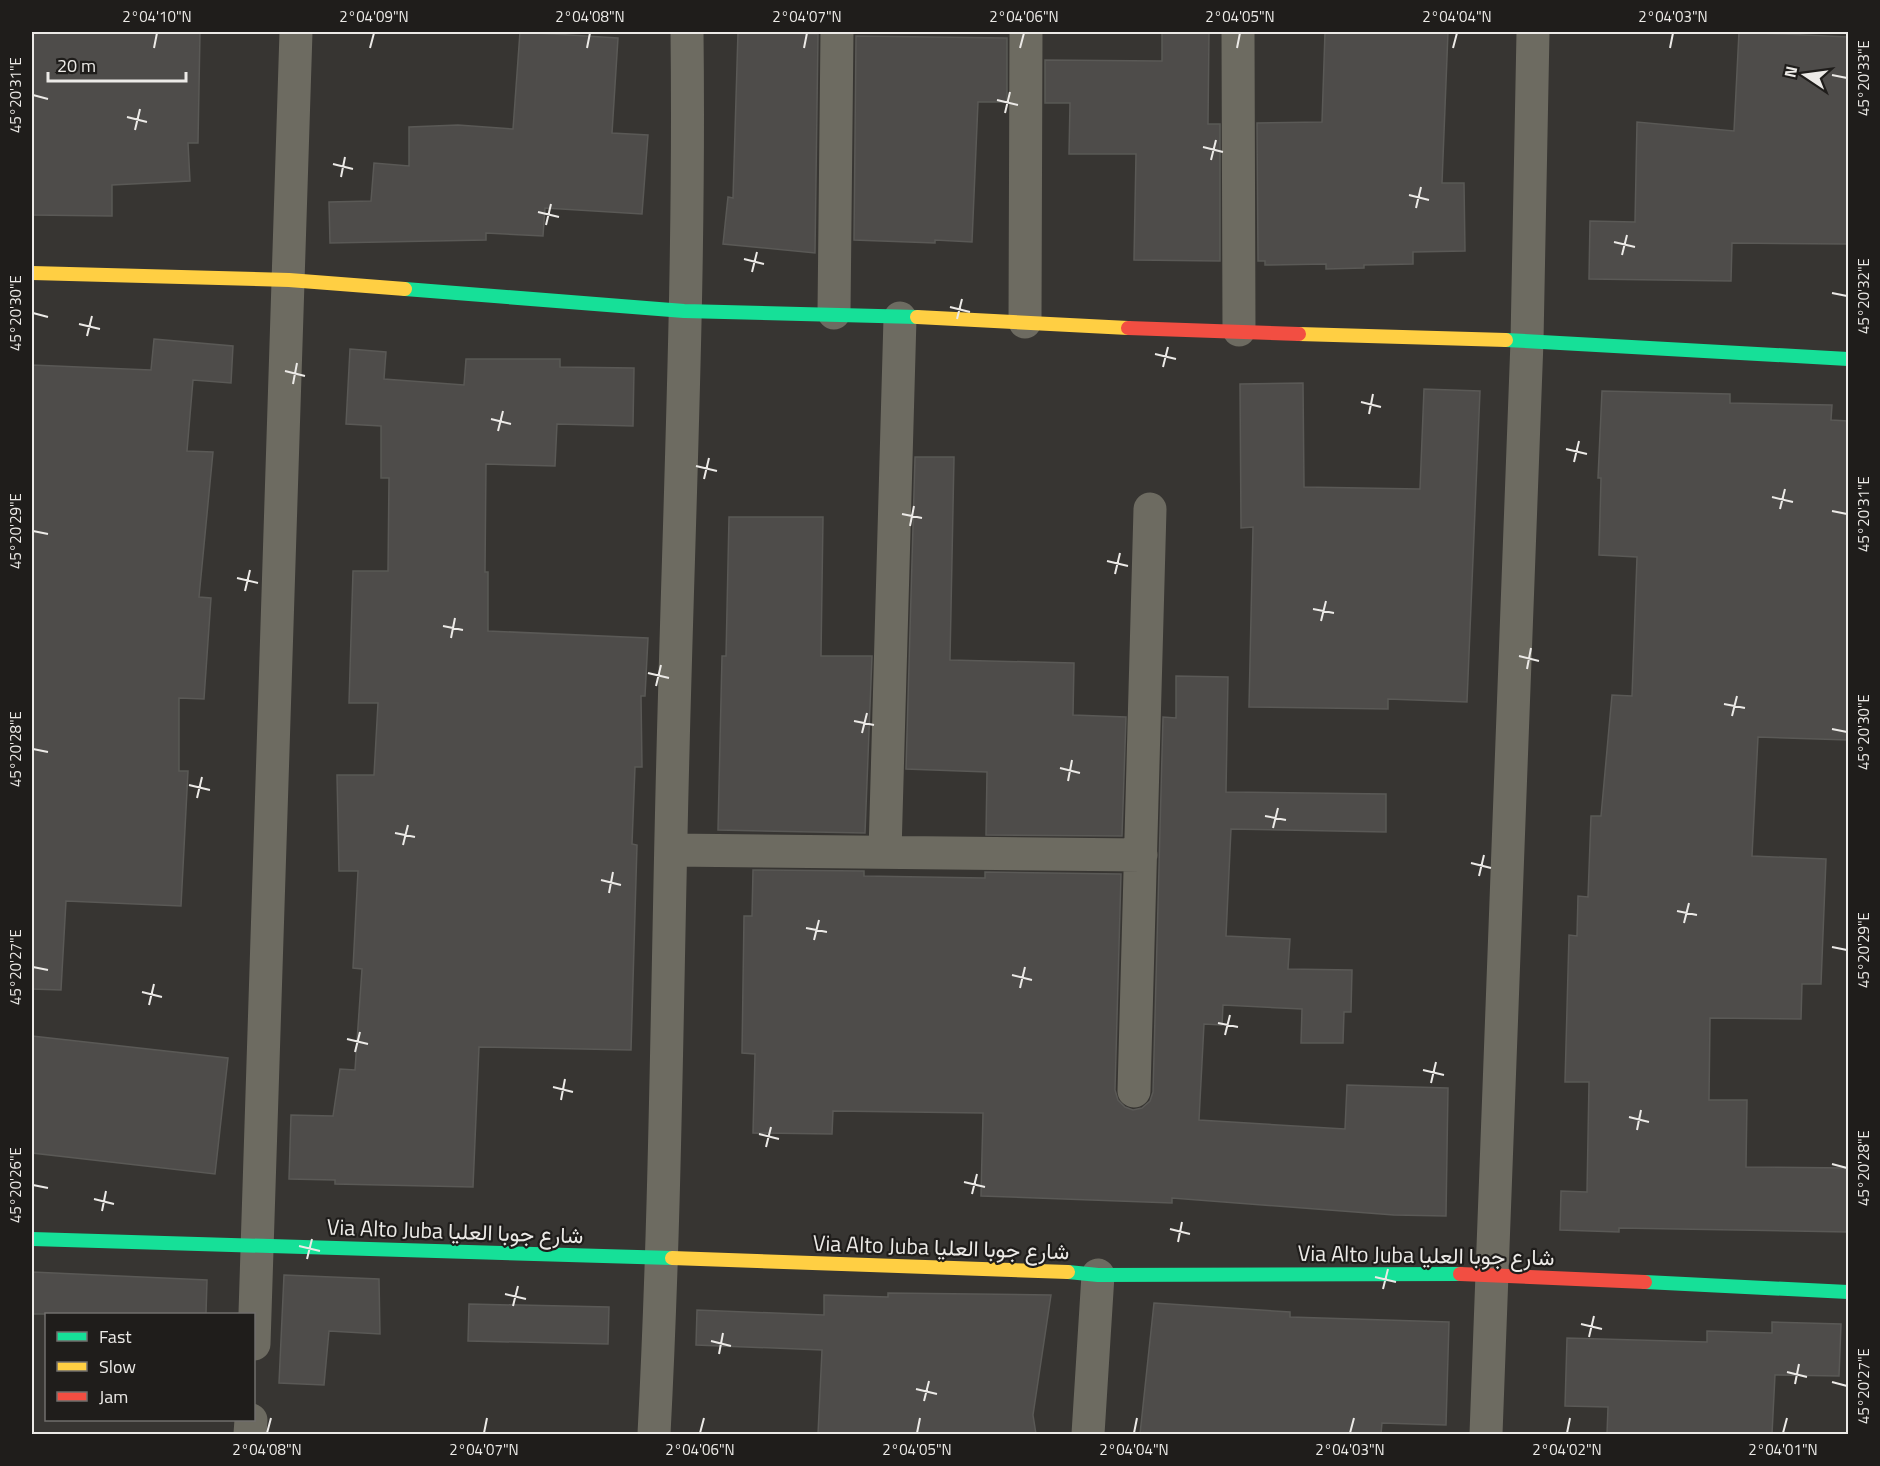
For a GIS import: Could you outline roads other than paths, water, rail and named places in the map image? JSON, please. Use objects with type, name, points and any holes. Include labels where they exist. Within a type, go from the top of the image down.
[{"type":"street","points":[[255,1313],[296,32]]},
{"type":"street","points":[[654,1434],[663,1260],[671,850],[689,178],[687,32]]},
{"type":"street","points":[[834,313],[837,32]]},
{"type":"street","points":[[1025,322],[1026,32]]},
{"type":"street","points":[[1238,32],[1239,330]]},
{"type":"street","points":[[1486,1434],[1494,1274],[1527,341],[1533,32]]},
{"type":"street","points":[[32,273],[289,280],[684,311],[834,313],[900,318],[1527,341],[1848,359]]},
{"type":"street","points":[[885,852],[900,318]]},
{"type":"street","points":[[1134,1091],[1150,509]]},
{"type":"street","points":[[671,850],[1140,855]]},
{"type":"street","name":"Via Alto Juba شارع جوبا العليا","points":[[32,1239],[257,1244],[663,1260],[1042,1269],[1098,1275],[1494,1274],[1848,1292]]},
{"type":"street","points":[[1088,1434],[1098,1275]]}]
